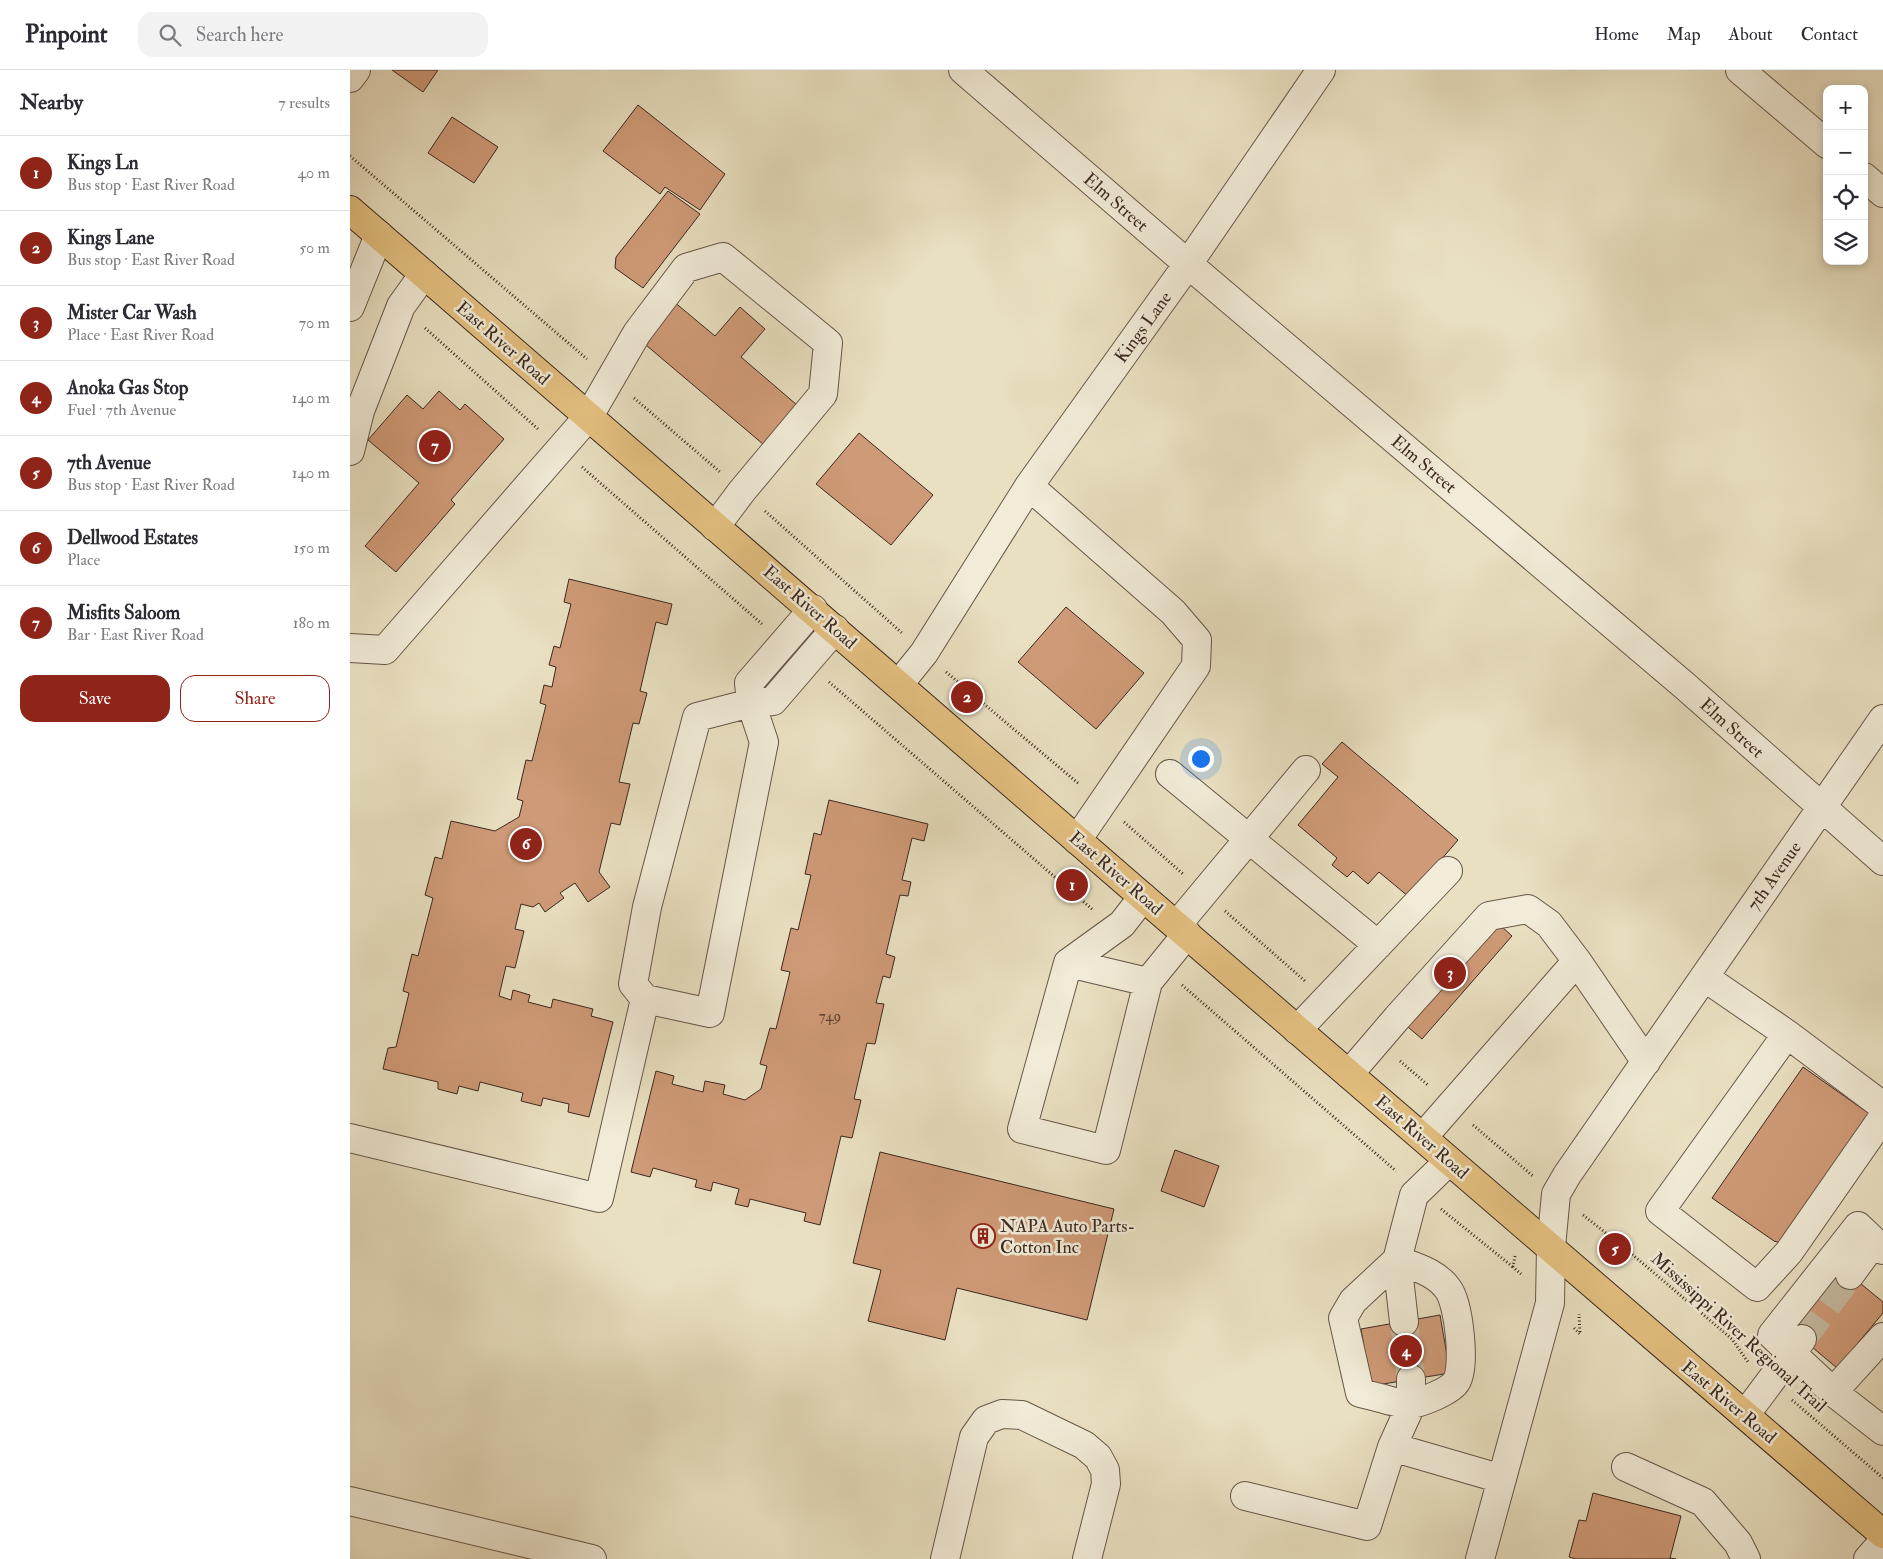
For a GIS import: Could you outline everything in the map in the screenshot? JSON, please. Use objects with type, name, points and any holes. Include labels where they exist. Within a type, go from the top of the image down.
[{"type":"main road","name":"East River Road","points":[[350,210],[813,609],[1077,840],[1883,1534]]},
{"type":"street","points":[[350,78],[356,70]]},
{"type":"street","name":"Elm Street","points":[[963,70],[1188,264],[1685,686],[1883,861]]},
{"type":"street","name":"Kings Lane","points":[[899,684],[924,653],[1029,486],[1188,264],[1321,70]]},
{"type":"street","points":[[1740,70],[1823,141]]},
{"type":"street","points":[[1868,180],[1883,193]]},
{"type":"street","points":[[350,307],[379,235]]},
{"type":"street","points":[[350,648],[385,650],[589,416],[637,333],[686,268],[723,257],[828,342],[823,394],[715,526]]},
{"type":"street","points":[[350,451],[360,411],[401,306],[424,274]]},
{"type":"street","points":[[1029,486],[1173,612],[1197,640],[1196,666],[1077,840]]},
{"type":"street","points":[[813,609],[749,683],[751,703],[764,742],[710,1013],[645,999],[633,984],[646,907],[697,717],[751,703],[773,701],[835,629]]},
{"type":"street","name":"7th Avenue","points":[[1480,1559],[1550,1303],[1551,1247],[1556,1194],[1883,719]]},
{"type":"street","points":[[1143,897],[1122,924],[1068,963],[1022,1129],[1106,1150],[1154,974],[1182,930],[1249,839],[1306,770]]},
{"type":"street","points":[[1170,774],[1378,945]]},
{"type":"street","points":[[1297,1030],[1448,871]]},
{"type":"street","points":[[1349,1074],[1489,916],[1528,909],[1549,924],[1578,961],[1646,1062]]},
{"type":"street","points":[[1423,1137],[1578,961]]},
{"type":"street","points":[[1068,963],[1154,974]]},
{"type":"street","points":[[1704,977],[1787,1034],[1883,1106]]},
{"type":"street","points":[[350,1138],[599,1198],[645,999]]},
{"type":"street","points":[[1787,1034],[1660,1211],[1756,1287],[1789,1252],[1883,1117]]},
{"type":"street","points":[[1404,1322],[1396,1260],[1414,1195],[1449,1161]]},
{"type":"street","points":[[1850,1275],[1879,1246],[1858,1226],[1772,1335],[1796,1346],[1833,1392],[1883,1431]]},
{"type":"street","points":[[1396,1260],[1434,1274],[1450,1290],[1459,1326],[1462,1362],[1456,1382],[1444,1392],[1360,1393],[1342,1318],[1353,1301],[1396,1260]]},
{"type":"street","points":[[1833,1392],[1883,1337]]},
{"type":"street","points":[[1744,1415],[1796,1346]]},
{"type":"street","points":[[1246,1496],[1367,1526],[1411,1392]]},
{"type":"street","points":[[946,1559],[974,1437],[986,1420],[1002,1414],[1022,1415],[1084,1445],[1098,1457],[1105,1470],[1106,1484],[1087,1559]]},
{"type":"street","points":[[1392,1447],[1502,1479]]},
{"type":"street","points":[[1626,1467],[1703,1502],[1738,1543],[1746,1559]]},
{"type":"street","points":[[350,1502],[531,1552],[592,1559]]},
{"type":"street","points":[[1868,1559],[1883,1542]]},
{"type":"path","points":[[401,306],[560,448],[784,643]]},
{"type":"path","points":[[806,662],[1115,929]]},
{"type":"path","points":[[1154,974],[1513,1267]]},
{"type":"path","name":"Mississippi River Regional Trail","points":[[1582,1215],[1621,1245],[1732,1339],[1745,1359],[1883,1478]]},
{"type":"building","points":[[392,70],[438,70],[423,92]]},
{"type":"building","points":[[638,105],[725,174],[700,210],[665,187],[660,194],[603,151]]},
{"type":"building","points":[[452,117],[498,147],[474,183],[428,153]]},
{"type":"building","points":[[668,191],[700,214],[643,288],[615,268],[616,257]]},
{"type":"building","points":[[673,301],[715,336],[740,307],[765,329],[741,357],[804,411],[770,450],[640,340]]},
{"type":"building","points":[[439,391],[460,410],[465,404],[504,439],[451,500],[455,504],[396,572],[365,546],[419,483],[368,440],[407,395],[423,409]]},
{"type":"building","points":[[859,433],[933,495],[891,545],[816,484]]},
{"type":"building","points":[[569,579],[672,604],[667,625],[656,622],[640,691],[647,693],[639,724],[633,723],[619,782],[630,784],[620,825],[611,823],[599,872],[610,887],[588,902],[575,883],[560,893],[564,898],[545,912],[539,903],[533,907],[521,904],[515,929],[524,931],[515,968],[506,966],[499,996],[511,1000],[513,990],[530,995],[528,1002],[551,1008],[553,999],[593,1009],[591,1016],[613,1022],[589,1117],[568,1112],[569,1104],[543,1098],[541,1106],[521,1101],[523,1093],[480,1082],[478,1091],[459,1086],[457,1094],[438,1089],[438,1082],[383,1069],[388,1048],[396,1047],[409,993],[403,991],[412,954],[418,956],[433,898],[425,895],[435,857],[442,859],[451,821],[495,831],[519,817],[523,801],[517,799],[526,760],[532,761],[546,705],[540,703],[544,685],[552,687],[556,667],[549,665],[554,646],[560,648],[571,604],[564,602]]},
{"type":"building","points":[[1066,607],[1144,673],[1096,729],[1018,662]]},
{"type":"building","points":[[1342,742],[1458,840],[1409,897],[1379,872],[1368,884],[1353,871],[1347,877],[1332,865],[1337,858],[1298,825],[1338,777],[1322,764]]},
{"type":"building","points":[[829,800],[928,824],[924,841],[912,838],[902,880],[911,882],[908,896],[900,895],[886,954],[895,957],[890,978],[883,976],[876,1003],[884,1004],[875,1044],[867,1043],[854,1099],[861,1100],[852,1138],[841,1136],[820,1225],[804,1221],[806,1213],[750,1199],[748,1207],[735,1204],[739,1189],[713,1182],[711,1191],[695,1187],[697,1180],[653,1168],[650,1177],[631,1172],[656,1071],[674,1076],[672,1084],[703,1092],[705,1081],[725,1085],[723,1094],[745,1100],[761,1089],[767,1066],[760,1064],[770,1028],[776,1029],[790,972],[781,970],[791,928],[798,930],[811,875],[805,874],[814,833],[821,835]]},
{"type":"building","points":[[1479,906],[1512,936],[1422,1039],[1388,1010]]},
{"type":"building","points":[[1803,1067],[1874,1117],[1780,1243],[1774,1241],[1712,1198]]},
{"type":"building","points":[[1175,1150],[1219,1166],[1204,1207],[1161,1191]]},
{"type":"building","name":"NAPA Auto Parts- Cotton Inc","points":[[880,1152],[1114,1209],[1087,1320],[957,1288],[945,1340],[868,1321],[881,1270],[853,1263]]},
{"type":"building","points":[[1838,1265],[1883,1302],[1883,1313],[1837,1368],[1787,1326]]},
{"type":"building","points":[[1440,1315],[1450,1373],[1371,1386],[1361,1329]]},
{"type":"building","points":[[1593,1493],[1681,1516],[1670,1558],[1676,1559],[1576,1559],[1569,1557],[1579,1520],[1586,1521]]},
{"type":"tunnel","points":[[1802,1339],[1850,1275]]},
{"type":"tunnel","points":[[1404,1322],[1411,1379]]},
{"type":"place","name":"Misfits Saloom","points":[[435,446]]},
{"type":"place","name":"Kings Lane","points":[[967,697]]},
{"type":"place","name":"Dellwood Estates","points":[[526,844]]},
{"type":"place","name":"Kings Ln","points":[[1072,885]]},
{"type":"place","name":"Mister Car Wash","points":[[1450,973]]},
{"type":"place","name":"NAPA Auto Parts- Cotton Inc","points":[[983,1236]]},
{"type":"place","name":"7th Avenue","points":[[1615,1249]]},
{"type":"place","name":"Anoka Gas Stop","points":[[1406,1351]]}]
